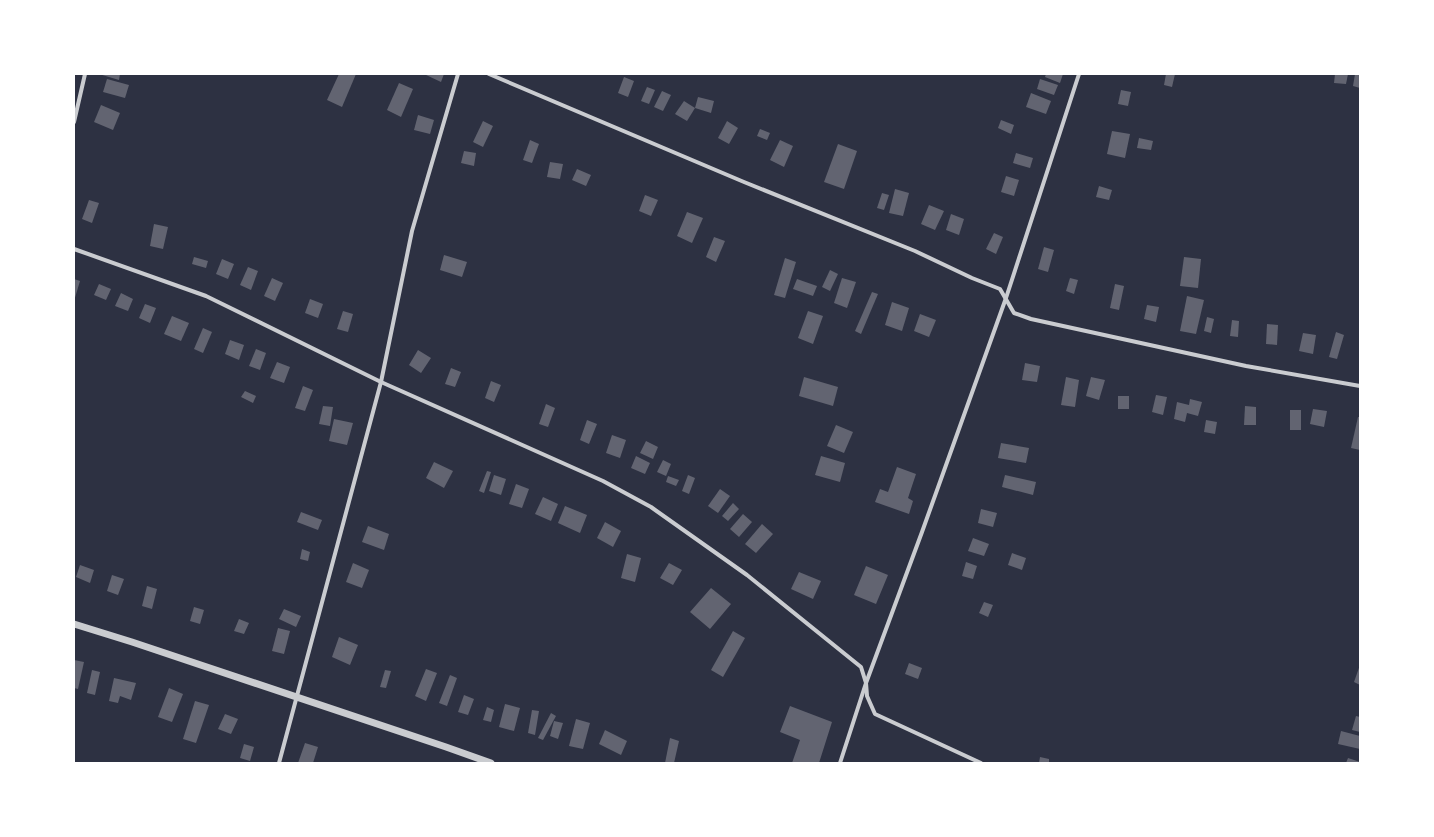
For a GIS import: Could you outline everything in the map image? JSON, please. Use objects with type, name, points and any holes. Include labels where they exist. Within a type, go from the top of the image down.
[{"type":"street","points":[[74,122],[85,74]]},
{"type":"street","points":[[279,763],[381,382],[412,231],[458,74]]},
{"type":"street","points":[[489,74],[744,182],[915,251],[972,278],[1000,289],[1014,313],[1031,319],[1246,366],[1360,386]]},
{"type":"street","points":[[840,763],[866,683],[1006,298],[1079,74]]},
{"type":"street","points":[[74,250],[206,296],[381,382],[603,481],[651,506],[747,575],[861,667],[866,683],[867,696],[875,714],[981,763]]},
{"type":"street","points":[[74,624],[132,642],[491,763]]},
{"type":"building","points":[[99,74],[120,74],[119,80]]},
{"type":"building","points":[[339,74],[356,74],[342,107],[327,100]]},
{"type":"building","points":[[424,74],[444,74],[441,82]]},
{"type":"building","points":[[1046,74],[1063,74],[1060,83],[1045,77]]},
{"type":"building","points":[[1166,74],[1175,74],[1172,87],[1164,85]]},
{"type":"building","points":[[1335,74],[1348,74],[1346,84],[1334,83]]},
{"type":"building","points":[[1355,74],[1360,74],[1360,88],[1353,86]]},
{"type":"building","points":[[624,77],[634,81],[628,97],[618,93]]},
{"type":"building","points":[[107,79],[129,85],[125,98],[103,92]]},
{"type":"building","points":[[1040,79],[1058,85],[1054,95],[1037,89]]},
{"type":"building","points":[[399,83],[413,89],[401,117],[387,110]]},
{"type":"building","points":[[647,87],[655,90],[649,104],[641,101]]},
{"type":"building","points":[[1121,90],[1131,92],[1128,106],[1118,104]]},
{"type":"building","points":[[662,91],[671,95],[663,111],[654,107]]},
{"type":"building","points":[[1031,93],[1051,101],[1046,114],[1026,107]]},
{"type":"building","points":[[698,97],[714,101],[711,113],[695,108]]},
{"type":"building","points":[[684,101],[695,108],[687,121],[675,114]]},
{"type":"building","points":[[101,105],[120,113],[113,130],[94,122]]},
{"type":"building","points":[[418,115],[434,120],[430,134],[414,130]]},
{"type":"building","points":[[1001,120],[1014,125],[1011,134],[998,128]]},
{"type":"building","points":[[483,121],[493,126],[483,147],[473,142]]},
{"type":"building","points":[[727,121],[738,128],[729,144],[718,138]]},
{"type":"building","points":[[760,129],[770,133],[767,140],[757,136]]},
{"type":"building","points":[[1112,131],[1130,134],[1125,158],[1107,154]]},
{"type":"building","points":[[1139,138],[1153,141],[1151,150],[1137,148]]},
{"type":"building","points":[[530,140],[539,144],[532,163],[523,160]]},
{"type":"building","points":[[780,140],[793,146],[784,167],[770,160]]},
{"type":"building","points":[[838,144],[857,151],[844,189],[824,182]]},
{"type":"building","points":[[464,151],[476,153],[474,166],[461,163]]},
{"type":"building","points":[[1016,153],[1033,158],[1030,168],[1013,163]]},
{"type":"building","points":[[550,162],[563,164],[560,179],[547,177]]},
{"type":"building","points":[[577,169],[591,175],[586,186],[572,180]]},
{"type":"building","points":[[1006,176],[1019,180],[1014,196],[1001,192]]},
{"type":"building","points":[[1099,186],[1112,190],[1109,200],[1096,197]]},
{"type":"building","points":[[895,189],[909,193],[903,216],[889,213]]},
{"type":"building","points":[[882,193],[889,195],[884,210],[877,208]]},
{"type":"building","points":[[645,195],[658,200],[651,216],[639,211]]},
{"type":"building","points":[[89,200],[99,203],[92,223],[82,219]]},
{"type":"building","points":[[929,205],[944,211],[935,230],[921,224]]},
{"type":"building","points":[[687,212],[703,218],[692,243],[677,236]]},
{"type":"building","points":[[951,214],[964,219],[959,235],[946,230]]},
{"type":"building","points":[[154,224],[168,227],[163,249],[150,246]]},
{"type":"building","points":[[994,233],[1003,237],[996,254],[986,249]]},
{"type":"building","points":[[714,237],[725,241],[716,262],[706,257]]},
{"type":"building","points":[[1044,247],[1054,250],[1048,272],[1038,269]]},
{"type":"building","points":[[444,255],[467,262],[462,277],[440,270]]},
{"type":"building","points":[[194,257],[208,261],[206,268],[192,264]]},
{"type":"building","points":[[1184,257],[1201,259],[1198,288],[1180,286]]},
{"type":"building","points":[[785,258],[796,262],[785,298],[774,295]]},
{"type":"building","points":[[222,259],[234,264],[228,279],[216,274]]},
{"type":"building","points":[[248,267],[258,271],[251,290],[240,285]]},
{"type":"building","points":[[830,270],[838,274],[830,291],[822,287]]},
{"type":"building","points":[[272,278],[283,283],[275,301],[264,296]]},
{"type":"building","points":[[842,278],[856,282],[847,308],[834,303]]},
{"type":"building","points":[[1070,278],[1078,280],[1074,294],[1066,291]]},
{"type":"building","points":[[74,279],[80,281],[74,301]]},
{"type":"building","points":[[797,279],[817,286],[813,296],[793,289]]},
{"type":"building","points":[[99,284],[111,289],[106,300],[94,295]]},
{"type":"building","points":[[1115,284],[1124,286],[1119,310],[1110,308]]},
{"type":"building","points":[[872,292],[878,294],[861,334],[855,331]]},
{"type":"building","points":[[121,293],[133,299],[128,311],[115,306]]},
{"type":"building","points":[[1187,296],[1204,300],[1196,334],[1180,331]]},
{"type":"building","points":[[310,299],[323,304],[318,318],[305,313]]},
{"type":"building","points":[[892,302],[909,308],[902,331],[885,325]]},
{"type":"building","points":[[145,304],[156,308],[150,323],[139,318]]},
{"type":"building","points":[[1147,305],[1159,307],[1156,322],[1144,319]]},
{"type":"building","points":[[343,311],[353,314],[348,332],[337,329]]},
{"type":"building","points":[[808,311],[823,316],[813,344],[798,338]]},
{"type":"building","points":[[920,314],[936,320],[929,337],[914,331]]},
{"type":"building","points":[[172,316],[189,323],[181,341],[164,334]]},
{"type":"building","points":[[1207,317],[1214,319],[1211,333],[1204,331]]},
{"type":"building","points":[[1232,320],[1239,321],[1238,337],[1230,336]]},
{"type":"building","points":[[1267,324],[1278,325],[1277,345],[1266,344]]},
{"type":"building","points":[[203,328],[212,332],[203,353],[194,349]]},
{"type":"building","points":[[1336,332],[1344,335],[1337,359],[1329,357]]},
{"type":"building","points":[[1303,333],[1316,335],[1313,354],[1299,351]]},
{"type":"building","points":[[230,340],[244,345],[239,360],[225,354]]},
{"type":"building","points":[[256,349],[266,353],[260,370],[249,366]]},
{"type":"building","points":[[418,350],[431,358],[421,373],[409,365]]},
{"type":"building","points":[[277,362],[290,367],[284,383],[270,378]]},
{"type":"building","points":[[1025,363],[1040,366],[1037,382],[1022,380]]},
{"type":"building","points":[[451,368],[461,372],[455,387],[445,384]]},
{"type":"building","points":[[804,377],[838,387],[833,406],[799,396]]},
{"type":"building","points":[[1066,377],[1079,380],[1075,407],[1061,405]]},
{"type":"building","points":[[1091,377],[1105,380],[1099,400],[1086,396]]},
{"type":"building","points":[[491,381],[501,385],[494,402],[485,398]]},
{"type":"building","points":[[303,386],[313,390],[305,411],[295,408]]},
{"type":"building","points":[[245,391],[256,396],[253,403],[241,397]]},
{"type":"building","points":[[1156,395],[1167,397],[1163,415],[1152,412]]},
{"type":"building","points":[[1118,396],[1129,396],[1129,409],[1118,409]]},
{"type":"building","points":[[1190,399],[1202,402],[1198,416],[1187,413],[1185,422],[1174,419],[1177,402],[1189,405]]},
{"type":"building","points":[[546,404],[555,408],[548,427],[539,424]]},
{"type":"building","points":[[323,406],[333,407],[330,426],[319,424]]},
{"type":"building","points":[[1245,406],[1256,407],[1256,425],[1244,425]]},
{"type":"building","points":[[1313,409],[1327,411],[1324,427],[1310,424]]},
{"type":"building","points":[[1290,410],[1301,410],[1301,430],[1290,430]]},
{"type":"building","points":[[1358,417],[1360,417],[1360,450],[1351,448]]},
{"type":"building","points":[[334,419],[353,423],[347,445],[329,441]]},
{"type":"building","points":[[587,420],[597,424],[589,444],[580,440]]},
{"type":"building","points":[[1206,420],[1217,422],[1215,434],[1204,432]]},
{"type":"building","points":[[836,425],[853,432],[844,453],[827,446]]},
{"type":"building","points":[[612,435],[626,440],[620,458],[606,453]]},
{"type":"building","points":[[646,441],[658,447],[653,459],[640,453]]},
{"type":"building","points":[[1001,443],[1029,448],[1026,463],[998,458]]},
{"type":"building","points":[[636,456],[650,463],[645,474],[631,468]]},
{"type":"building","points":[[821,456],[845,463],[840,482],[815,475]]},
{"type":"building","points":[[663,460],[671,464],[666,476],[657,472]]},
{"type":"building","points":[[434,462],[453,471],[444,488],[426,478]]},
{"type":"building","points":[[897,467],[916,474],[908,498],[913,501],[909,514],[875,502],[880,489],[888,492]]},
{"type":"building","points":[[487,471],[491,472],[484,493],[479,491]]},
{"type":"building","points":[[494,475],[506,479],[501,495],[489,491]]},
{"type":"building","points":[[688,475],[695,478],[689,494],[682,491]]},
{"type":"building","points":[[1005,475],[1036,482],[1033,495],[1002,487]]},
{"type":"building","points":[[668,476],[679,480],[676,486],[666,482]]},
{"type":"building","points":[[516,484],[529,489],[522,508],[509,504]]},
{"type":"building","points":[[720,489],[730,496],[718,513],[708,506]]},
{"type":"building","points":[[543,497],[558,504],[551,521],[535,514]]},
{"type":"building","points":[[733,503],[739,509],[728,521],[722,516]]},
{"type":"building","points":[[565,506],[587,515],[580,533],[558,523]]},
{"type":"building","points":[[981,509],[997,513],[993,527],[978,523]]},
{"type":"building","points":[[301,512],[322,520],[318,530],[297,522]]},
{"type":"building","points":[[743,514],[752,522],[739,537],[730,529]]},
{"type":"building","points":[[605,522],[621,531],[613,547],[597,538]]},
{"type":"building","points":[[762,524],[773,534],[756,553],[745,544]]},
{"type":"building","points":[[368,526],[389,534],[384,550],[362,542]]},
{"type":"building","points":[[973,538],[989,544],[984,556],[968,551]]},
{"type":"building","points":[[302,549],[310,552],[308,561],[300,559]]},
{"type":"building","points":[[1012,553],[1026,558],[1022,570],[1008,565]]},
{"type":"building","points":[[627,554],[641,558],[635,582],[621,578]]},
{"type":"building","points":[[966,562],[977,566],[973,579],[962,576]]},
{"type":"building","points":[[353,563],[369,570],[362,588],[346,582]]},
{"type":"building","points":[[669,563],[682,570],[673,585],[660,578]]},
{"type":"building","points":[[80,565],[94,570],[90,583],[76,577]]},
{"type":"building","points":[[866,566],[888,575],[876,604],[854,595]]},
{"type":"building","points":[[799,572],[821,581],[813,599],[791,589]]},
{"type":"building","points":[[112,575],[124,579],[118,595],[107,591]]},
{"type":"building","points":[[147,586],[157,589],[152,609],[142,606]]},
{"type":"building","points":[[711,588],[731,604],[710,629],[690,612]]},
{"type":"building","points":[[984,602],[993,605],[988,617],[979,613]]},
{"type":"building","points":[[194,607],[204,610],[200,624],[190,621]]},
{"type":"building","points":[[284,609],[301,616],[296,627],[279,619]]},
{"type":"building","points":[[239,619],[249,623],[244,634],[234,631]]},
{"type":"building","points":[[278,628],[290,631],[284,654],[272,651]]},
{"type":"building","points":[[733,631],[745,638],[723,677],[711,670]]},
{"type":"building","points":[[339,637],[358,645],[350,665],[332,657]]},
{"type":"building","points":[[74,660],[84,662],[78,689],[74,688]]},
{"type":"building","points":[[909,663],[922,668],[918,679],[905,674]]},
{"type":"building","points":[[1360,665],[1360,685],[1354,682]]},
{"type":"building","points":[[426,669],[437,673],[426,701],[415,696]]},
{"type":"building","points":[[92,670],[100,672],[95,695],[87,693]]},
{"type":"building","points":[[385,670],[391,671],[386,688],[380,687]]},
{"type":"building","points":[[450,675],[457,678],[447,706],[439,703]]},
{"type":"building","points":[[114,678],[136,683],[131,700],[120,696],[118,703],[109,701]]},
{"type":"building","points":[[169,688],[183,694],[172,722],[158,717]]},
{"type":"building","points":[[464,695],[474,699],[468,715],[458,712]]},
{"type":"building","points":[[195,701],[209,705],[196,743],[183,739]]},
{"type":"building","points":[[505,704],[520,708],[514,731],[499,727]]},
{"type":"building","points":[[790,706],[832,722],[819,763],[792,763],[800,740],[780,732]]},
{"type":"building","points":[[487,707],[494,710],[491,722],[483,720]]},
{"type":"building","points":[[532,710],[539,711],[535,735],[528,733]]},
{"type":"building","points":[[551,713],[556,716],[543,740],[538,738]]},
{"type":"building","points":[[225,714],[238,719],[231,734],[218,729]]},
{"type":"building","points":[[1356,716],[1360,717],[1360,732],[1352,730]]},
{"type":"building","points":[[576,719],[590,723],[583,749],[569,746]]},
{"type":"building","points":[[554,721],[563,723],[558,739],[550,736]]},
{"type":"building","points":[[605,730],[627,741],[621,755],[599,744]]},
{"type":"building","points":[[1341,731],[1360,736],[1360,749],[1338,744]]},
{"type":"building","points":[[670,738],[679,741],[674,763],[665,763]]},
{"type":"building","points":[[305,743],[318,747],[313,763],[298,763]]},
{"type":"building","points":[[244,744],[254,747],[250,761],[240,758]]},
{"type":"building","points":[[1040,757],[1049,759],[1049,763],[1039,763]]},
{"type":"building","points":[[1348,758],[1360,762],[1360,763],[1346,763]]}]
